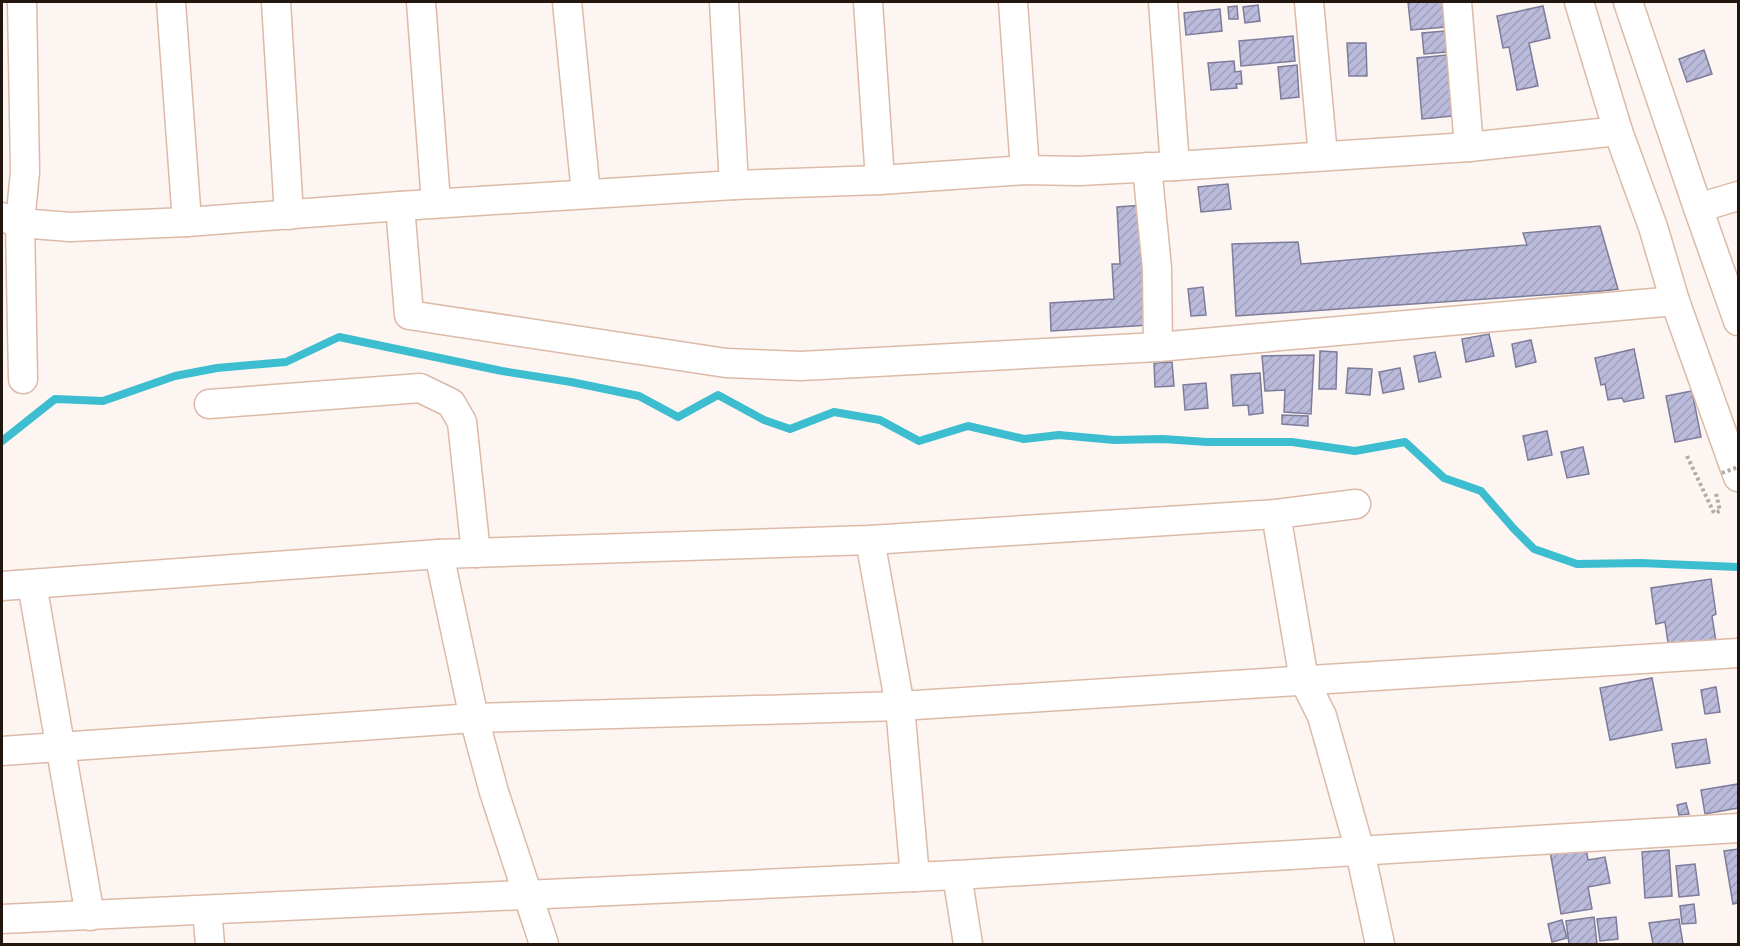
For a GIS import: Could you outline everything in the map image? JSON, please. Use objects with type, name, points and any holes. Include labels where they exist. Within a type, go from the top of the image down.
[{"type":"street","points":[[22,2],[25,172],[11,220],[23,379]]},
{"type":"street","points":[[171,2],[187,222]]},
{"type":"street","points":[[276,2],[289,215]]},
{"type":"street","points":[[422,2],[436,203]]},
{"type":"street","points":[[567,2],[586,194]]},
{"type":"street","points":[[724,2],[734,185]]},
{"type":"street","points":[[868,2],[880,180]]},
{"type":"street","points":[[1013,2],[1025,171]]},
{"type":"street","points":[[1163,2],[1175,166]]},
{"type":"street","points":[[1309,2],[1323,156]]},
{"type":"street","points":[[1457,2],[1469,147]]},
{"type":"street","points":[[1579,2],[1618,131],[1653,227],[1730,475]]},
{"type":"street","points":[[1628,2],[1738,321]]},
{"type":"street","points":[[11,220],[70,226],[187,222],[436,203],[734,185],[880,180],[1025,171],[1147,168],[1469,147],[1618,131]]},
{"type":"street","points":[[1147,168],[1157,268],[1158,347]]},
{"type":"street","points":[[1698,208],[1738,196]]},
{"type":"street","points":[[400,206],[409,315],[737,363],[801,366],[987,354],[1158,347],[1675,301]]},
{"type":"street","points":[[209,404],[420,388],[451,403],[462,423],[476,553]]},
{"type":"street","points":[[2,586],[439,554],[870,540],[1276,514],[1356,504]]},
{"type":"street","points":[[1276,514],[1304,680],[1322,716],[1360,851],[1380,945]]},
{"type":"street","points":[[870,540],[900,706],[915,877]]},
{"type":"street","points":[[439,554],[474,718],[494,792],[544,945]]},
{"type":"street","points":[[32,584],[90,916]]},
{"type":"street","points":[[2,751],[474,718],[900,706],[1738,653]]},
{"type":"street","points":[[2,919],[957,875],[1738,828]]},
{"type":"street","points":[[957,875],[968,945]]},
{"type":"street","points":[[207,910],[210,945]]},
{"type":"path","points":[[1730,475],[1738,467]]},
{"type":"building","points":[[1408,2],[1443,2],[1446,27],[1411,30]]},
{"type":"building","points":[[1258,5],[1260,21],[1245,23],[1243,7]]},
{"type":"building","points":[[1237,6],[1238,19],[1229,19],[1228,7]]},
{"type":"building","points":[[1543,6],[1550,38],[1529,43],[1538,86],[1517,90],[1509,47],[1503,48],[1497,16]]},
{"type":"building","points":[[1220,9],[1222,31],[1186,35],[1184,13]]},
{"type":"building","points":[[1445,31],[1447,52],[1424,54],[1422,33]]},
{"type":"building","points":[[1293,36],[1295,61],[1241,66],[1239,41]]},
{"type":"building","points":[[1347,43],[1366,43],[1367,76],[1349,76]]},
{"type":"building","points":[[1704,50],[1712,74],[1687,82],[1679,59]]},
{"type":"building","points":[[1447,55],[1452,116],[1422,119],[1417,58]]},
{"type":"building","points":[[1234,61],[1235,72],[1241,71],[1242,84],[1236,84],[1237,88],[1211,90],[1208,63]]},
{"type":"building","points":[[1297,65],[1299,97],[1281,99],[1278,67]]},
{"type":"building","points":[[1228,184],[1231,209],[1201,212],[1198,187]]},
{"type":"building","points":[[1144,205],[1150,325],[1051,331],[1050,303],[1114,299],[1112,264],[1120,264],[1117,207]]},
{"type":"building","points":[[1600,226],[1618,289],[1236,316],[1232,244],[1298,242],[1301,264],[1527,245],[1523,233]]},
{"type":"building","points":[[1203,287],[1206,315],[1191,316],[1188,289]]},
{"type":"building","points":[[1489,334],[1494,356],[1466,362],[1462,339]]},
{"type":"building","points":[[1531,340],[1536,362],[1516,367],[1512,344]]},
{"type":"building","points":[[1634,349],[1644,398],[1624,402],[1622,398],[1608,400],[1605,384],[1601,385],[1595,358]]},
{"type":"building","points":[[1320,351],[1337,352],[1336,389],[1319,389]]},
{"type":"building","points":[[1435,352],[1441,377],[1419,382],[1414,356]]},
{"type":"building","points":[[1314,355],[1311,414],[1284,412],[1285,390],[1265,391],[1262,356]]},
{"type":"building","points":[[1172,362],[1174,386],[1155,387],[1154,363]]},
{"type":"building","points":[[1348,368],[1372,369],[1370,395],[1346,393]]},
{"type":"building","points":[[1400,368],[1404,389],[1383,393],[1379,372]]},
{"type":"building","points":[[1260,373],[1263,413],[1249,415],[1248,405],[1233,406],[1231,375]]},
{"type":"building","points":[[1206,383],[1208,408],[1185,410],[1183,385]]},
{"type":"building","points":[[1692,391],[1701,437],[1675,442],[1666,396]]},
{"type":"building","points":[[1282,415],[1308,416],[1308,426],[1282,424]]},
{"type":"building","points":[[1547,431],[1552,455],[1528,460],[1523,436]]},
{"type":"building","points":[[1583,447],[1589,474],[1567,478],[1561,452]]},
{"type":"building","points":[[1711,579],[1716,614],[1712,616],[1716,642],[1669,650],[1665,622],[1656,624],[1651,588]]},
{"type":"building","points":[[1652,678],[1662,730],[1610,740],[1600,688]]},
{"type":"building","points":[[1716,687],[1720,712],[1705,714],[1701,690]]},
{"type":"building","points":[[1706,739],[1710,763],[1676,768],[1672,744]]},
{"type":"building","points":[[1738,784],[1738,808],[1705,814],[1701,790]]},
{"type":"building","points":[[1686,803],[1689,814],[1679,815],[1677,805]]},
{"type":"building","points":[[1585,844],[1588,860],[1605,857],[1610,883],[1588,887],[1592,909],[1561,914],[1550,851]]},
{"type":"building","points":[[1738,849],[1738,903],[1733,904],[1724,851]]},
{"type":"building","points":[[1669,850],[1672,896],[1645,898],[1642,852]]},
{"type":"building","points":[[1695,864],[1699,895],[1679,897],[1676,866]]},
{"type":"building","points":[[1694,904],[1696,923],[1682,924],[1680,906]]},
{"type":"building","points":[[1594,917],[1597,944],[1569,944],[1566,921]]},
{"type":"building","points":[[1616,917],[1618,939],[1600,941],[1597,919]]},
{"type":"building","points":[[1679,919],[1683,944],[1653,944],[1649,923]]},
{"type":"building","points":[[1562,920],[1567,938],[1552,942],[1548,924]]},
{"type":"waterway","points":[[2,441],[55,399],[103,401],[175,376],[217,368],[286,362],[339,337],[502,371],[639,396],[678,417],[718,395],[764,420],[790,429],[834,412],[880,420],[919,441],[968,426],[1024,439],[1059,435],[1114,440],[1292,442],[1355,451],[1405,442],[1444,478],[1481,491],[1534,549],[1577,564],[1640,563],[1738,567]]}]
